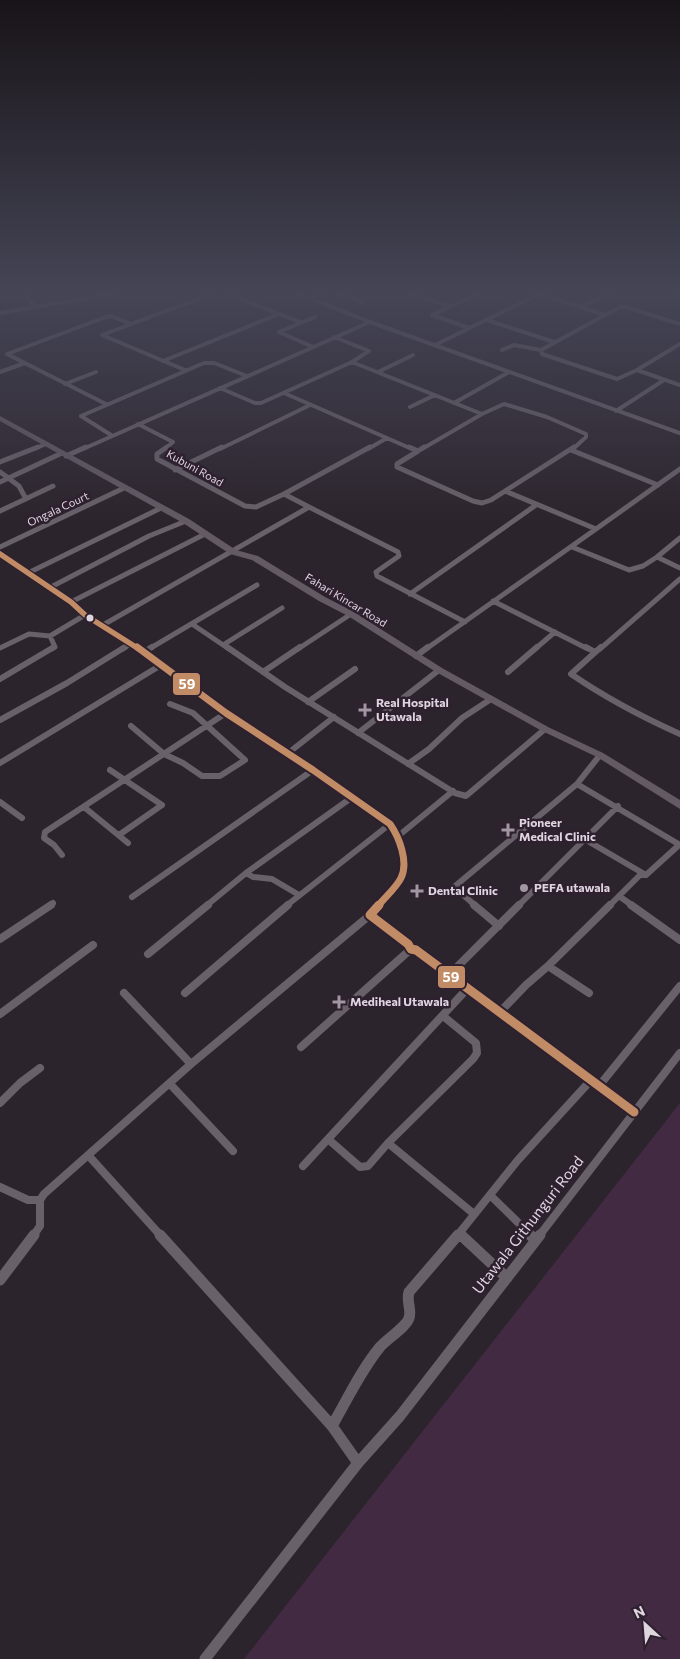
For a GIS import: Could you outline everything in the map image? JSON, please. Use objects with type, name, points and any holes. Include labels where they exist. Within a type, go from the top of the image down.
[{"type":"street","points":[[37,369],[106,404]]},
{"type":"street","points":[[231,369],[247,376]]},
{"type":"street","points":[[0,482],[262,369]]},
{"type":"street","points":[[220,388],[255,403],[284,393],[336,369]]},
{"type":"street","points":[[371,369],[482,414]]},
{"type":"street","points":[[378,372],[383,369]]},
{"type":"street","points":[[502,369],[680,433]]},
{"type":"street","points":[[588,369],[613,378],[622,378],[638,370],[680,385]]},
{"type":"street","points":[[111,435],[81,418],[84,414],[185,370]]},
{"type":"street","points":[[65,384],[96,372]]},
{"type":"street","points":[[454,403],[509,372]]},
{"type":"street","points":[[616,411],[664,380]]},
{"type":"street","points":[[284,393],[418,451]]},
{"type":"street","points":[[410,407],[435,395]]},
{"type":"street","points":[[175,470],[310,404]]},
{"type":"street","points":[[509,404],[584,432],[586,437],[571,450],[487,502],[473,502],[397,468],[397,464],[482,414],[499,405],[509,404]]},
{"type":"street","name":"Fahari Kincar Road","points":[[0,418],[186,521],[233,552],[255,558],[322,599],[351,614],[439,670],[546,729],[600,756],[680,805]]},
{"type":"street","name":"Kubuni Road","points":[[138,424],[171,440],[172,445],[156,457],[175,470],[252,508],[262,506],[387,438]]},
{"type":"street","points":[[0,462],[46,444]]},
{"type":"street","points":[[571,450],[658,484]]},
{"type":"street","points":[[416,656],[679,471]]},
{"type":"street","points":[[0,472],[19,486],[26,499]]},
{"type":"street","points":[[0,510],[53,486]]},
{"type":"street","name":"Ongala Court","points":[[0,547],[124,488]]},
{"type":"street","points":[[505,491],[596,529]]},
{"type":"street","points":[[284,494],[398,552],[399,556],[376,574],[465,622]]},
{"type":"street","points":[[410,594],[536,505]]},
{"type":"street","points":[[28,573],[161,508]]},
{"type":"street","points":[[103,625],[309,508]]},
{"type":"street","points":[[50,588],[148,536],[186,521]]},
{"type":"street","points":[[71,602],[205,534]]},
{"type":"street","points":[[572,547],[629,570],[644,566],[680,538]]},
{"type":"street","points":[[0,554],[71,602],[85,615],[132,643],[226,713],[313,770],[390,824],[397,837],[403,871],[401,878],[370,914],[192,1064],[44,1194],[40,1200],[40,1226],[38,1231],[0,1280]]},
{"type":"street","points":[[657,557],[680,568]]},
{"type":"street","points":[[680,579],[624,630],[572,672],[573,677],[644,718],[680,734]]},
{"type":"street","points":[[144,652],[257,585]]},
{"type":"street","points":[[494,601],[595,652]]},
{"type":"street","points":[[223,644],[282,608]]},
{"type":"street","points":[[263,672],[351,614]]},
{"type":"street","points":[[0,648],[29,634],[50,636],[85,615]]},
{"type":"street","points":[[192,624],[308,702],[452,791],[466,796],[546,729]]},
{"type":"street","points":[[508,672],[556,632]]},
{"type":"street","points":[[0,679],[56,647],[50,636]]},
{"type":"street","points":[[0,720],[67,683],[132,643]]},
{"type":"street","points":[[0,763],[161,665]]},
{"type":"street","points":[[308,702],[355,669]]},
{"type":"street","points":[[358,733],[439,670]]},
{"type":"street","points":[[408,764],[429,749],[462,718],[491,698]]},
{"type":"street","points":[[131,726],[164,754],[183,763],[202,776],[220,776],[245,760],[193,713],[170,704]]},
{"type":"street","points":[[62,855],[43,836],[45,832],[226,713]]},
{"type":"street","points":[[287,754],[334,717]]},
{"type":"street","points":[[499,926],[454,887],[577,784],[600,756]]},
{"type":"street","points":[[110,770],[162,804],[119,835]]},
{"type":"street","points":[[132,897],[313,770]]},
{"type":"street","points":[[577,784],[618,806],[680,845],[646,875]]},
{"type":"street","points":[[397,837],[452,791]]},
{"type":"street","points":[[148,954],[246,873],[351,798]]},
{"type":"street","points":[[0,802],[22,818]]},
{"type":"street","points":[[448,976],[618,806]]},
{"type":"street","points":[[84,807],[128,843]]},
{"type":"street","points":[[185,993],[299,896],[390,824]]},
{"type":"street","points":[[586,840],[646,875]]},
{"type":"street","points":[[246,873],[253,877],[272,879],[299,896]]},
{"type":"street","points":[[499,1013],[640,874],[646,875]]},
{"type":"street","points":[[619,896],[680,940]]},
{"type":"street","points":[[0,938],[53,903]]},
{"type":"street","points":[[370,914],[408,944],[411,949],[416,950],[448,976],[596,1082],[634,1112]]},
{"type":"street","points":[[0,1014],[92,945]]},
{"type":"street","points":[[301,1047],[411,949]]},
{"type":"street","points":[[548,966],[589,993]]},
{"type":"street","points":[[332,1426],[374,1354],[388,1338],[406,1325],[410,1317],[407,1298],[409,1292],[518,1160],[596,1082],[680,986]]},
{"type":"street","points":[[302,1166],[467,989]]},
{"type":"street","points":[[124,993],[192,1064]]},
{"type":"street","points":[[328,1138],[360,1167],[364,1168],[477,1053],[476,1043],[443,1016]]},
{"type":"street","name":"Utawala Githunguri Road","points":[[205,1659],[358,1463],[400,1416],[680,1053]]},
{"type":"street","points":[[0,1103],[20,1083],[40,1068]]},
{"type":"street","points":[[170,1084],[233,1151]]},
{"type":"street","points":[[388,1143],[474,1214]]},
{"type":"street","points":[[88,1155],[332,1426],[358,1463]]},
{"type":"street","points":[[0,1187],[28,1200],[40,1200]]},
{"type":"street","points":[[490,1195],[536,1240]]},
{"type":"street","points":[[459,1233],[507,1278]]},
{"type":"shaded area","points":[[680,1103],[680,1659],[244,1659]]},
{"type":"transit line","name":"59","points":[[0,554],[71,602],[85,615],[144,652],[226,713],[313,770],[390,824],[397,836],[401,850],[403,865],[401,878],[370,915],[408,944],[411,949],[416,950],[634,1112]]},
{"type":"place","name":"Real Hospital Utawala","points":[[365,710]]},
{"type":"place","name":"Pioneer Medical Clinic","points":[[508,830]]},
{"type":"place","name":"PEFA utawala","points":[[524,888]]},
{"type":"place","name":"Dental Clinic","points":[[417,891]]},
{"type":"place","name":"Mediheal Utawala","points":[[339,1002]]}]
